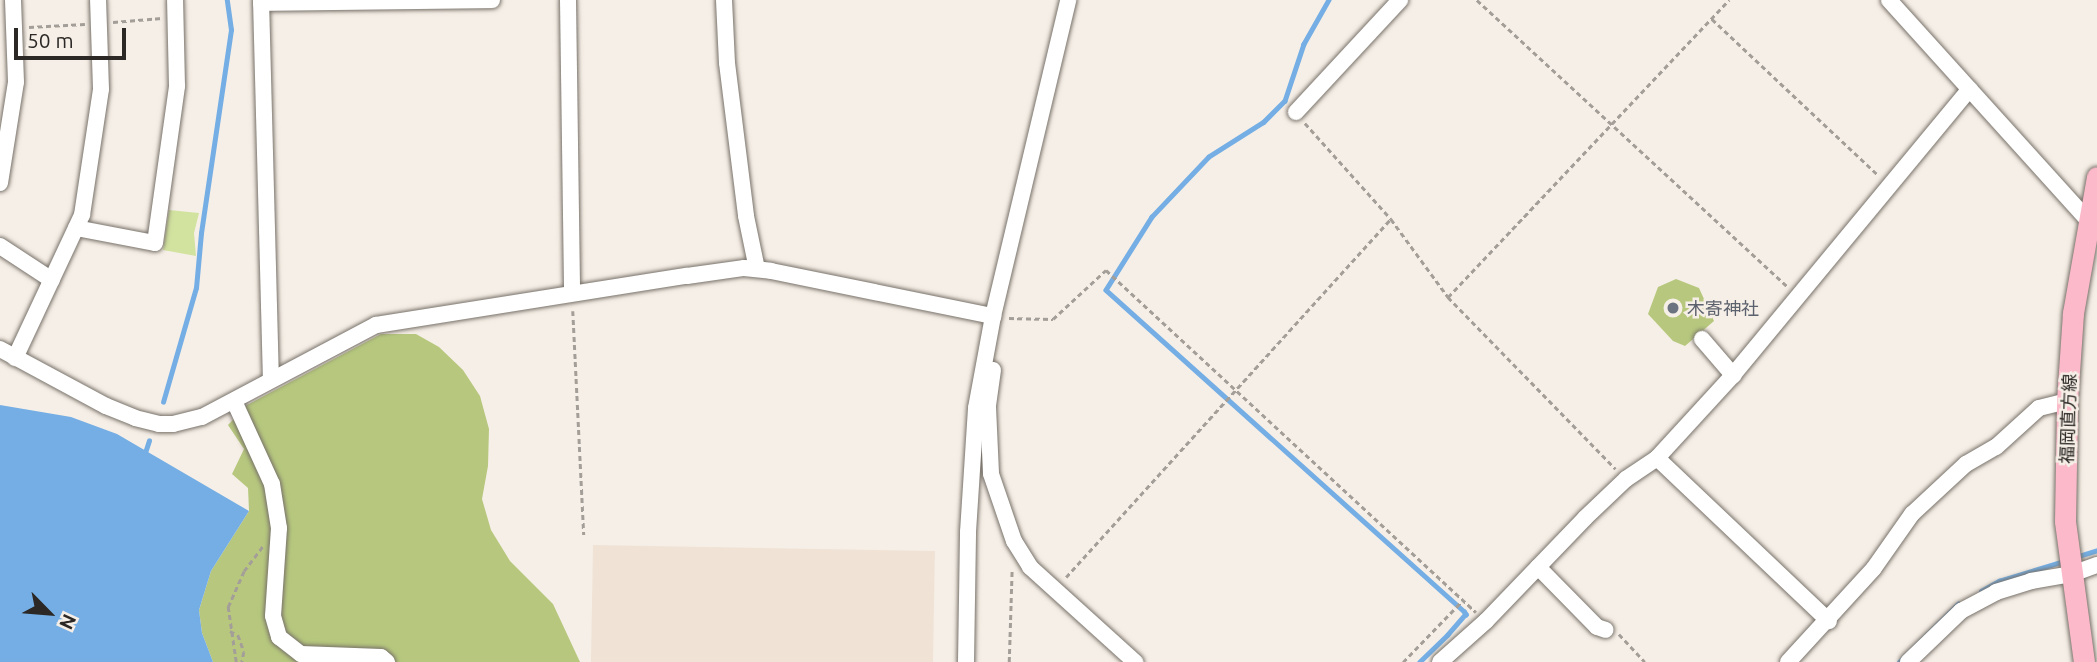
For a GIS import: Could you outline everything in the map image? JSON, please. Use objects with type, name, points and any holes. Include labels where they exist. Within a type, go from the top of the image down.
[{"type":"main road","name":"福岡直方線","points":[[2084,662],[2065,521],[2067,401],[2073,313],[2090,229],[2097,177]]},
{"type":"street","points":[[0,183],[16,82],[13,0]]},
{"type":"street","points":[[15,358],[82,215],[101,89],[97,0]]},
{"type":"street","points":[[76,229],[155,243],[177,86],[175,0]]},
{"type":"street","points":[[271,380],[261,2],[492,0]]},
{"type":"street","points":[[568,0],[572,293]]},
{"type":"street","points":[[724,0],[727,63],[740,174],[757,269]]},
{"type":"street","points":[[966,662],[976,408],[993,316],[1068,0]]},
{"type":"street","points":[[1296,112],[1400,0]]},
{"type":"street","points":[[1889,0],[1970,89],[2090,229]]},
{"type":"street","points":[[1440,662],[1486,621],[1626,479],[1657,458],[1733,375],[1888,184],[1970,89]]},
{"type":"street","points":[[0,246],[52,280]]},
{"type":"street","points":[[0,349],[106,406],[159,425],[202,417],[376,325],[687,276],[757,269],[993,316]]},
{"type":"street","points":[[1702,339],[1733,375]]},
{"type":"street","points":[[984,366],[993,370],[988,407],[991,474],[1014,541],[1030,567],[1135,662]]},
{"type":"street","points":[[234,401],[272,484],[279,528],[273,616],[279,638],[301,654],[381,657],[387,662]]},
{"type":"street","points":[[1788,662],[1829,621],[1874,568],[1912,514],[1966,464],[1996,447],[2039,408],[2067,401]]},
{"type":"street","points":[[1657,458],[1829,621]]},
{"type":"street","points":[[1908,662],[1961,611],[1996,592],[2072,574],[2097,565]]},
{"type":"street","points":[[1538,567],[1597,627],[1606,630]]},
{"type":"path","points":[[1476,0],[1612,122],[1797,295]]},
{"type":"path","points":[[1448,297],[1729,0]]},
{"type":"path","points":[[1712,19],[1888,184]]},
{"type":"path","points":[[1296,112],[1391,219],[1448,297],[1626,479]]},
{"type":"path","points":[[1054,590],[1391,219]]},
{"type":"path","points":[[993,316],[1053,319],[1106,270],[1486,621]]},
{"type":"path","points":[[572,293],[584,535]]},
{"type":"path","points":[[236,662],[228,607],[244,572],[279,528]]},
{"type":"path","points":[[1009,662],[1014,541]]},
{"type":"path","points":[[1403,662],[1463,600]]},
{"type":"path","points":[[1606,630],[1624,637],[1645,662]]},
{"type":"path","points":[[230,631],[238,635],[242,643],[242,662]]},
{"type":"shaded area","points":[[593,545],[935,551],[933,662],[591,662]]},
{"type":"green space","points":[[169,210],[199,213],[194,233],[196,256],[163,250]]},
{"type":"green space","points":[[1676,279],[1699,288],[1714,321],[1685,346],[1673,341],[1648,314],[1658,287]]},
{"type":"green space","points":[[381,334],[416,334],[439,347],[463,370],[480,396],[489,429],[488,466],[482,499],[491,530],[510,561],[553,604],[580,662],[213,662],[202,633],[199,610],[211,571],[249,511],[248,488],[232,474],[244,449],[228,425],[247,405]]},
{"type":"water","points":[[0,405],[71,417],[117,434],[249,511],[211,571],[199,610],[202,633],[213,662],[0,662]]},
{"type":"waterway","points":[[163,402],[196,288],[201,233],[231,30],[227,0]]},
{"type":"waterway","points":[[1329,0],[1304,44],[1285,101],[1264,122],[1209,157],[1152,217],[1106,290],[1464,611],[1466,614],[1448,635],[1420,662]]},
{"type":"waterway","points":[[144,456],[149,441]]},
{"type":"waterway","points":[[2076,557],[2097,550]]},
{"type":"waterway","points":[[1981,591],[1999,581],[2064,561]]},
{"type":"waterway","points":[[1899,662],[1958,604]]},
{"type":"place","name":"木寄神社","points":[[1673,308]]}]
